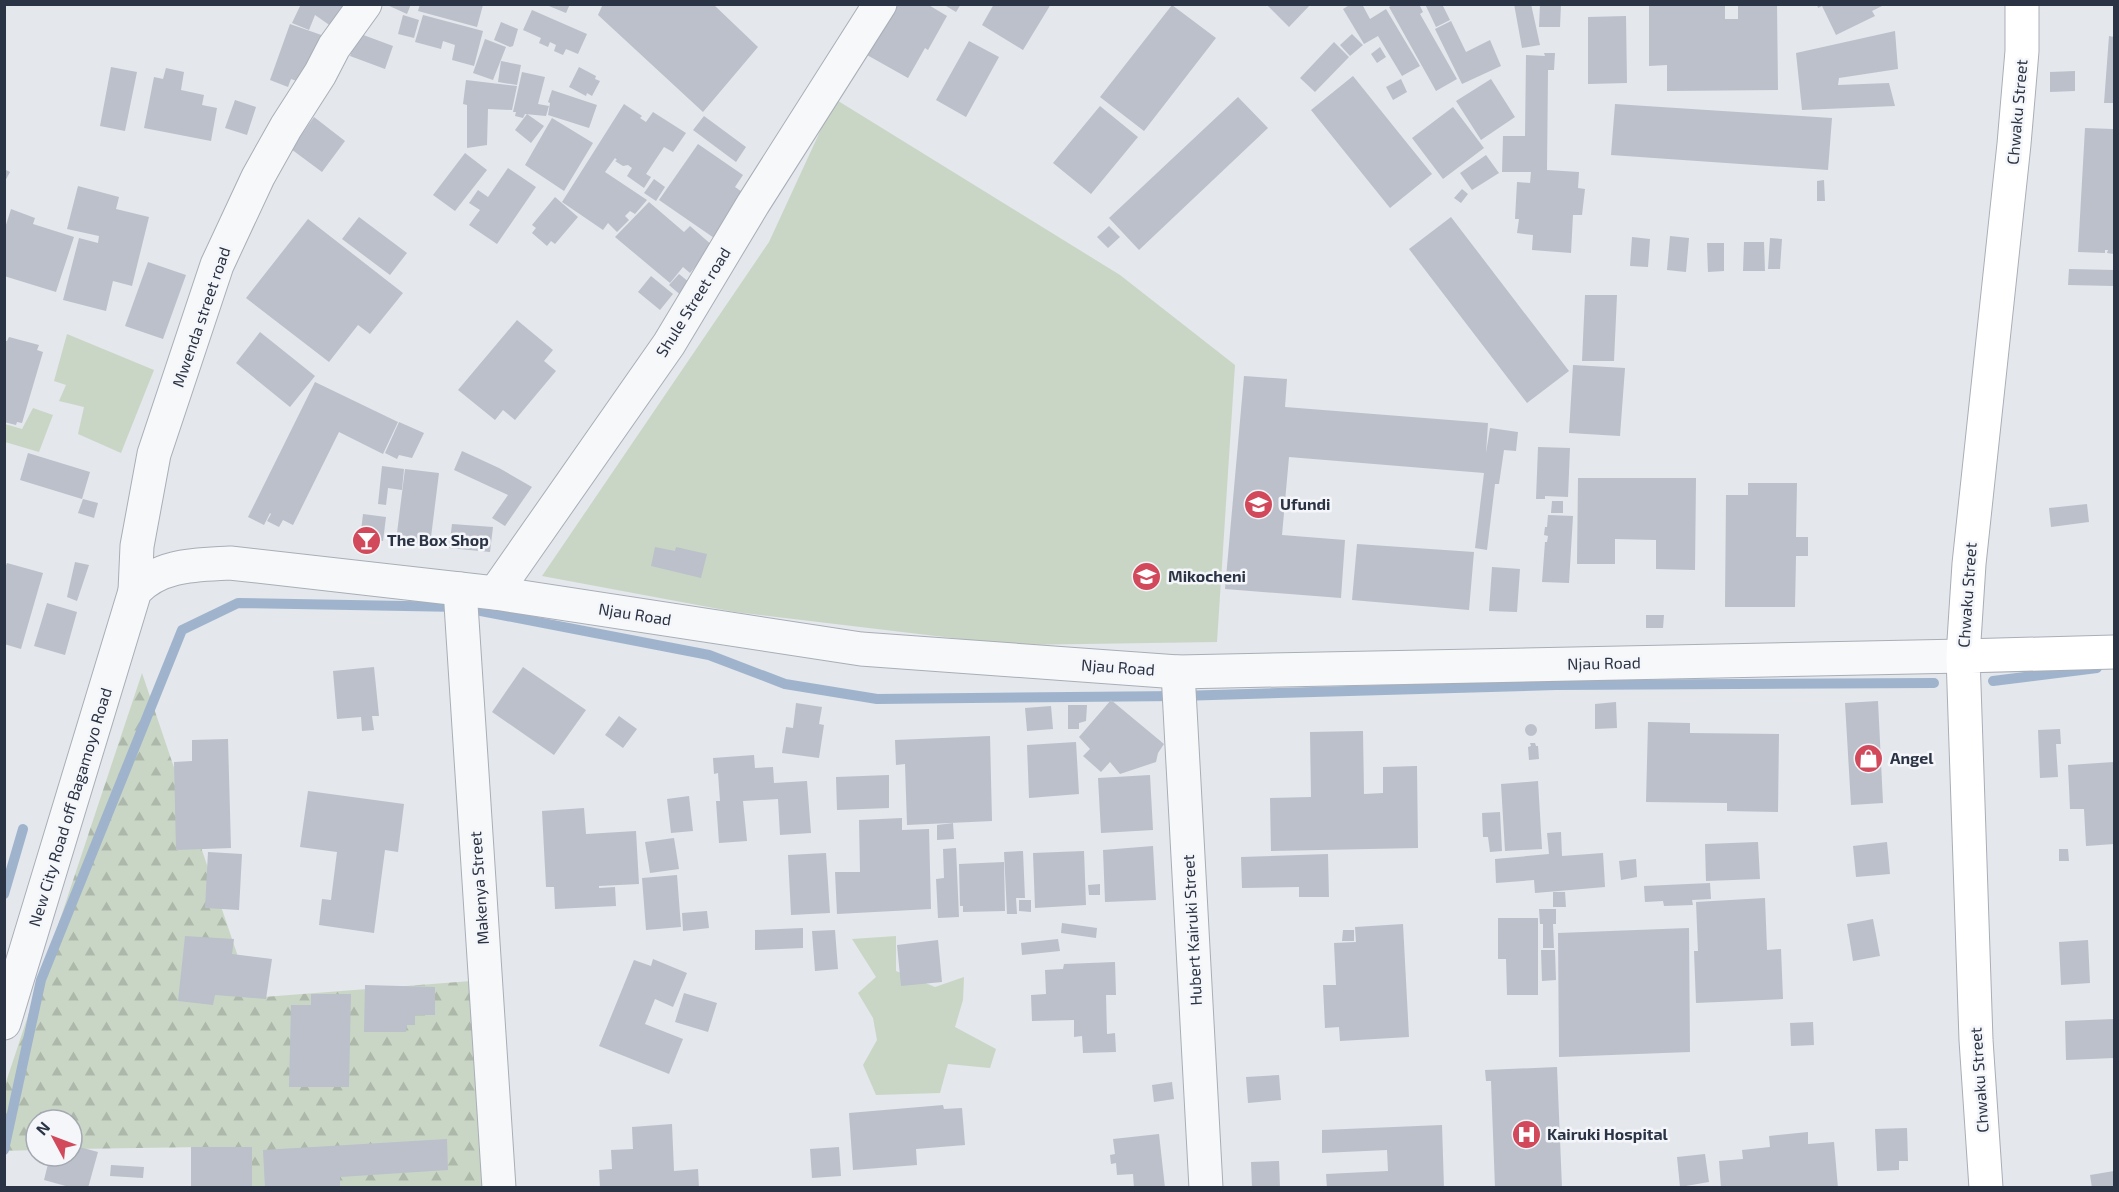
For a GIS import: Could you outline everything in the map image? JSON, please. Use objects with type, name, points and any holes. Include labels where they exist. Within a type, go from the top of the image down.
[{"type":"main road","name":"Chwaku Street","points":[[1986,1188],[1976,1040],[1963,656],[1970,553],[2014,144],[2022,51],[2022,4]]},
{"type":"main road","name":"Njau Road","points":[[1963,656],[2115,652]]},
{"type":"street","name":"Mwenda street road","points":[[135,591],[137,546],[154,454],[217,265],[258,177],[286,127],[320,74],[334,47],[365,4]]},
{"type":"street","name":"Shule Street road","points":[[495,593],[669,345],[766,183],[880,4]]},
{"type":"street","name":"Njau Road","points":[[135,591],[143,582],[168,570],[192,565],[230,563],[495,593],[861,649],[1178,672],[1963,656]]},
{"type":"street","name":"Makenya Street","points":[[460,589],[499,1188]]},
{"type":"street","name":"New City Road off Bagamoyo Road","points":[[4,1023],[135,591]]},
{"type":"street","name":"Hubert Kairuki Street","points":[[1178,672],[1206,1188]]},
{"type":"green space","points":[[835,99],[1120,275],[1235,365],[1217,642],[1011,645],[735,612],[542,576],[769,242]]},
{"type":"green space","points":[[67,334],[154,370],[121,453],[78,434],[84,407],[59,401],[66,385],[54,381]]},
{"type":"green space","points":[[33,408],[53,415],[39,452],[5,442],[5,424],[22,429]]},
{"type":"green space","points":[[142,673],[252,998],[471,981],[485,1187],[218,1187],[204,1147],[84,1149],[84,1108],[24,1108],[24,1150],[5,1151],[5,1085]]},
{"type":"green space","points":[[896,936],[896,971],[935,987],[964,977],[963,1000],[955,1027],[996,1049],[990,1068],[948,1064],[940,1093],[876,1095],[863,1065],[877,1040],[873,1018],[858,993],[876,977],[852,939]]},
{"type":"building","points":[[301,4],[352,4],[338,31],[315,15],[309,30],[292,23]]},
{"type":"building","points":[[385,4],[411,4],[407,14]]},
{"type":"building","points":[[420,4],[483,5],[477,27],[418,11]]},
{"type":"building","points":[[544,4],[570,4],[566,13]]},
{"type":"building","points":[[603,4],[713,4],[758,47],[703,112],[598,15]]},
{"type":"building","points":[[895,4],[927,4],[947,16],[928,50],[925,48],[908,78],[867,55]]},
{"type":"building","points":[[947,4],[961,4],[956,12],[946,6]]},
{"type":"building","points":[[994,4],[1051,4],[1023,50],[982,25]]},
{"type":"building","points":[[1266,4],[1311,4],[1289,27]]},
{"type":"building","points":[[1351,4],[1362,4],[1370,19],[1386,9],[1420,66],[1402,76],[1378,36],[1364,44],[1343,9]]},
{"type":"building","points":[[1394,4],[1419,4],[1423,12],[1420,14],[1457,79],[1436,91],[1389,7]]},
{"type":"building","points":[[1425,4],[1442,4],[1450,20],[1436,27]]},
{"type":"building","points":[[1514,4],[1531,4],[1540,45],[1522,48]]},
{"type":"building","points":[[1540,4],[1561,4],[1560,27],[1539,27]]},
{"type":"building","points":[[1649,4],[1725,4],[1725,19],[1738,19],[1738,5],[1777,5],[1778,90],[1667,91],[1667,65],[1649,66]]},
{"type":"building","points":[[1817,4],[1886,4],[1872,11],[1875,16],[1836,35],[1822,6],[1818,8]]},
{"type":"building","points":[[1172,5],[1216,38],[1144,131],[1100,97]]},
{"type":"building","points":[[532,10],[587,34],[578,54],[566,49],[563,55],[554,51],[556,45],[550,42],[548,47],[539,43],[541,38],[523,30]]},
{"type":"building","points":[[403,15],[419,20],[414,38],[398,34]]},
{"type":"building","points":[[423,15],[483,31],[474,66],[452,60],[455,45],[443,41],[441,49],[415,42]]},
{"type":"building","points":[[1626,16],[1627,83],[1588,84],[1588,17]]},
{"type":"building","points":[[1451,21],[1466,52],[1490,40],[1501,66],[1462,84],[1435,29]]},
{"type":"building","points":[[501,22],[518,29],[513,46],[510,47],[494,40]]},
{"type":"building","points":[[290,24],[330,38],[306,84],[291,79],[288,87],[270,80]]},
{"type":"building","points":[[1895,31],[1898,69],[1839,78],[1838,85],[1889,83],[1895,106],[1802,110],[1796,53]]},
{"type":"building","points":[[358,33],[393,46],[385,69],[350,56]]},
{"type":"building","points":[[1352,34],[1363,45],[1350,56],[1340,45]]},
{"type":"building","points":[[2109,36],[2114,37],[2114,103],[2104,103]]},
{"type":"building","points":[[485,39],[506,47],[493,80],[473,73]]},
{"type":"building","points":[[969,41],[999,57],[966,117],[936,100]]},
{"type":"building","points":[[1334,42],[1349,57],[1315,92],[1300,78]]},
{"type":"building","points":[[1380,47],[1386,57],[1377,63],[1371,54]]},
{"type":"building","points":[[1544,53],[1555,53],[1554,70],[1548,70],[1547,170],[1579,172],[1578,188],[1585,189],[1582,215],[1573,215],[1571,253],[1532,250],[1533,235],[1517,233],[1519,219],[1515,219],[1517,182],[1530,183],[1531,172],[1502,172],[1503,136],[1525,136],[1526,55],[1545,56]]},
{"type":"building","points":[[501,61],[521,65],[517,85],[498,82]]},
{"type":"building","points":[[111,67],[137,72],[125,131],[100,126]]},
{"type":"building","points":[[579,67],[596,76],[595,79],[600,81],[592,96],[587,93],[586,96],[569,87]]},
{"type":"building","points":[[166,68],[184,72],[181,90],[204,95],[202,105],[217,108],[211,141],[144,128],[154,77],[163,79]]},
{"type":"building","points":[[2075,71],[2075,91],[2050,92],[2050,72]]},
{"type":"building","points":[[522,72],[545,77],[538,104],[549,106],[546,116],[525,114],[523,118],[515,116],[516,112],[513,112]]},
{"type":"building","points":[[1353,76],[1432,174],[1390,208],[1311,110]]},
{"type":"building","points":[[1401,79],[1407,92],[1393,100],[1386,87]]},
{"type":"building","points":[[1491,79],[1515,117],[1481,140],[1456,101]]},
{"type":"building","points":[[466,80],[517,86],[512,110],[488,109],[487,145],[467,148],[467,105],[463,104]]},
{"type":"building","points":[[552,90],[597,105],[589,128],[548,115],[550,103],[548,102]]},
{"type":"building","points":[[1238,97],[1268,128],[1139,250],[1109,218]]},
{"type":"building","points":[[235,100],[256,107],[247,135],[225,128]]},
{"type":"building","points":[[624,104],[642,116],[640,118],[646,122],[653,112],[686,133],[673,152],[664,147],[646,174],[651,177],[644,188],[627,176],[632,168],[628,165],[623,166],[615,161],[617,160],[615,158],[605,172],[647,200],[635,214],[630,211],[625,216],[629,220],[617,232],[608,223],[603,230],[562,202]]},
{"type":"building","points":[[1615,104],[1832,118],[1828,170],[1611,155]]},
{"type":"building","points":[[1100,106],[1138,137],[1091,194],[1053,163]]},
{"type":"building","points":[[1453,107],[1484,148],[1443,179],[1412,138]]},
{"type":"building","points":[[527,114],[544,126],[531,143],[515,130]]},
{"type":"building","points":[[704,116],[746,147],[736,162],[693,130]]},
{"type":"building","points":[[314,117],[345,141],[322,172],[291,149]]},
{"type":"building","points":[[552,118],[593,143],[564,191],[525,165]]},
{"type":"building","points":[[2085,128],[2113,129],[2114,254],[2107,253],[2108,250],[2105,250],[2105,253],[2078,252]]},
{"type":"building","points":[[698,144],[743,175],[735,187],[748,196],[717,240],[659,200]]},
{"type":"building","points":[[465,153],[487,170],[455,211],[433,195]]},
{"type":"building","points":[[1486,155],[1499,173],[1472,190],[1460,173]]},
{"type":"building","points":[[508,168],[536,187],[497,244],[469,225],[480,210],[469,203],[478,190],[488,197]]},
{"type":"building","points":[[4,169],[10,172],[4,183]]},
{"type":"building","points":[[654,179],[665,187],[656,201],[644,193]]},
{"type":"building","points":[[1824,180],[1825,201],[1817,201],[1817,181]]},
{"type":"building","points":[[78,186],[119,197],[116,209],[149,217],[132,286],[113,281],[106,311],[63,300],[79,238],[98,243],[99,236],[67,229]]},
{"type":"building","points":[[1462,189],[1468,194],[1461,203],[1454,198]]},
{"type":"building","points":[[555,197],[578,217],[555,244],[551,241],[547,246],[532,233],[536,228],[532,225]]},
{"type":"building","points":[[649,202],[684,232],[690,226],[713,246],[690,273],[683,267],[670,283],[615,237]]},
{"type":"building","points":[[11,209],[35,218],[33,224],[74,237],[56,292],[4,276],[4,231]]},
{"type":"building","points":[[359,217],[407,253],[390,275],[342,239]]},
{"type":"building","points":[[1451,217],[1569,371],[1527,403],[1409,249]]},
{"type":"building","points":[[308,219],[403,293],[370,334],[358,325],[329,362],[246,298]]},
{"type":"building","points":[[1109,226],[1120,237],[1108,248],[1097,237]]},
{"type":"building","points":[[1670,236],[1689,238],[1686,272],[1667,270]]},
{"type":"building","points":[[1632,237],[1650,239],[1648,267],[1630,266]]},
{"type":"building","points":[[1770,238],[1782,239],[1780,269],[1768,269]]},
{"type":"building","points":[[1744,242],[1764,242],[1765,271],[1743,271]]},
{"type":"building","points":[[1707,243],[1724,243],[1724,271],[1708,272]]},
{"type":"building","points":[[148,262],[186,275],[163,339],[125,326]]},
{"type":"building","points":[[2069,269],[2114,270],[2114,286],[2068,285]]},
{"type":"building","points":[[679,274],[694,286],[684,298],[669,285]]},
{"type":"building","points":[[651,276],[673,294],[660,310],[638,292]]},
{"type":"building","points":[[1585,295],[1617,295],[1614,361],[1582,361]]},
{"type":"building","points":[[517,320],[553,350],[544,361],[556,371],[515,420],[503,410],[495,420],[458,390]]},
{"type":"building","points":[[260,332],[315,376],[290,407],[236,363]]},
{"type":"building","points":[[9,337],[39,345],[37,350],[43,352],[22,423],[17,422],[16,425],[4,422],[4,341],[7,341]]},
{"type":"building","points":[[1573,365],[1625,368],[1620,436],[1569,433]]},
{"type":"building","name":"Ufundi","points":[[1244,376],[1287,379],[1285,407],[1488,423],[1486,453],[1490,428],[1518,432],[1516,451],[1504,450],[1499,484],[1495,484],[1487,550],[1475,548],[1484,473],[1289,457],[1282,535],[1345,540],[1341,598],[1225,589]]},
{"type":"building","points":[[315,382],[398,422],[383,454],[339,432],[293,525],[283,520],[279,527],[267,521],[270,513],[264,525],[248,517]]},
{"type":"building","points":[[399,422],[424,433],[412,458],[399,455],[397,459],[385,453]]},
{"type":"building","points":[[1538,447],[1570,448],[1568,497],[1545,496],[1545,499],[1536,499]]},
{"type":"building","points":[[462,451],[499,468],[532,487],[505,526],[492,518],[508,495],[454,470]]},
{"type":"building","points":[[28,453],[90,472],[82,499],[20,480]]},
{"type":"building","points":[[382,466],[404,469],[402,490],[388,488],[386,505],[378,504]]},
{"type":"building","points":[[405,469],[439,473],[430,545],[396,541]]},
{"type":"building","points":[[1578,478],[1696,478],[1695,570],[1656,569],[1656,540],[1615,539],[1615,564],[1577,564]]},
{"type":"building","points":[[1748,483],[1797,483],[1796,537],[1808,537],[1808,556],[1796,556],[1795,607],[1725,607],[1726,495],[1748,495]]},
{"type":"building","points":[[83,499],[98,503],[94,518],[78,513]]},
{"type":"building","points":[[1552,501],[1563,501],[1563,513],[1551,513]]},
{"type":"building","points":[[2087,504],[2089,522],[2051,527],[2049,508]]},
{"type":"building","points":[[363,514],[386,517],[383,541],[360,539]]},
{"type":"building","points":[[1548,515],[1573,516],[1569,583],[1542,582],[1545,542],[1548,536],[1544,535]]},
{"type":"building","points":[[452,524],[493,527],[490,552],[449,548]]},
{"type":"building","points":[[1357,544],[1474,552],[1469,610],[1352,600]]},
{"type":"building","points":[[655,547],[675,551],[676,547],[707,554],[701,578],[651,566]]},
{"type":"building","points":[[75,562],[89,565],[77,601],[67,597]]},
{"type":"building","points":[[7,563],[43,573],[21,649],[4,644],[4,570]]},
{"type":"building","points":[[1492,567],[1520,569],[1517,612],[1489,611]]},
{"type":"building","points":[[47,603],[77,612],[65,655],[34,646]]},
{"type":"building","points":[[1646,615],[1664,615],[1663,628],[1646,628]]},
{"type":"building","points":[[374,667],[379,716],[372,716],[374,730],[362,731],[361,717],[337,719],[333,671]]},
{"type":"building","points":[[523,667],[586,710],[554,755],[492,712]]},
{"type":"building","points":[[1111,700],[1164,744],[1158,753],[1156,762],[1120,774],[1110,762],[1101,772],[1083,756],[1090,749],[1079,737]]},
{"type":"building","points":[[1878,701],[1883,803],[1851,805],[1845,703]]},
{"type":"building","points":[[1616,702],[1617,728],[1595,729],[1595,704]]},
{"type":"building","points":[[796,703],[822,707],[819,724],[824,725],[819,758],[782,753],[786,727],[793,728]]},
{"type":"building","points":[[1068,705],[1087,705],[1086,721],[1079,723],[1079,729],[1068,729]]},
{"type":"building","points":[[1051,706],[1053,729],[1027,731],[1025,708]]},
{"type":"building","points":[[619,716],[637,729],[623,748],[605,735]]},
{"type":"building","points":[[1648,722],[1690,723],[1690,733],[1779,734],[1778,812],[1727,811],[1727,803],[1646,802]]},
{"type":"building","points":[[1533,724],[1536,725],[1536,735],[1529,736],[1526,735],[1525,728],[1526,725]]},
{"type":"building","points":[[2060,729],[2061,744],[2056,744],[2058,777],[2040,778],[2038,730]]},
{"type":"building","points":[[1363,731],[1364,794],[1383,793],[1383,767],[1417,766],[1418,848],[1271,851],[1270,798],[1311,797],[1310,732]]},
{"type":"building","points":[[990,736],[992,821],[907,825],[905,764],[896,765],[895,740]]},
{"type":"building","points":[[228,739],[231,848],[176,850],[174,762],[192,761],[192,740]]},
{"type":"building","points":[[1076,742],[1079,794],[1029,798],[1027,745]]},
{"type":"building","points":[[1530,743],[1538,746],[1539,759],[1529,760]]},
{"type":"building","points":[[754,755],[755,768],[773,767],[774,783],[807,781],[811,833],[780,835],[778,799],[743,801],[747,841],[719,843],[716,801],[720,801],[718,773],[714,774],[713,758]]},
{"type":"building","points":[[2114,762],[2114,844],[2086,846],[2084,809],[2070,809],[2068,765]]},
{"type":"building","points":[[889,775],[889,808],[837,810],[836,777]]},
{"type":"building","points":[[1150,775],[1153,830],[1101,833],[1098,778]]},
{"type":"building","points":[[1538,781],[1542,849],[1505,851],[1501,784]]},
{"type":"building","points":[[308,791],[404,804],[398,852],[385,850],[374,933],[319,925],[322,899],[331,900],[337,852],[300,847]]},
{"type":"building","points":[[689,796],[693,831],[671,833],[667,799]]},
{"type":"building","points":[[584,808],[586,834],[636,831],[639,884],[599,886],[599,888],[615,887],[616,906],[555,909],[554,887],[546,887],[542,811]]},
{"type":"building","points":[[1500,812],[1502,851],[1490,852],[1488,837],[1483,837],[1482,813]]},
{"type":"building","points":[[902,818],[902,830],[929,829],[931,909],[837,914],[835,872],[860,872],[859,820]]},
{"type":"building","points":[[953,823],[954,839],[937,840],[937,825]]},
{"type":"building","points":[[1561,832],[1562,856],[1603,853],[1605,887],[1535,893],[1534,880],[1496,883],[1495,859],[1549,854],[1547,833]]},
{"type":"building","points":[[674,838],[679,869],[650,873],[645,842]]},
{"type":"building","points":[[1758,842],[1760,879],[1706,881],[1705,844]]},
{"type":"building","points":[[1887,842],[1890,874],[1856,877],[1853,846]]},
{"type":"building","points":[[1153,846],[1156,900],[1105,902],[1103,850]]},
{"type":"building","points":[[956,848],[959,917],[938,918],[936,879],[944,878],[943,849]]},
{"type":"building","points":[[2059,849],[2068,849],[2069,861],[2059,861]]},
{"type":"building","points":[[1023,851],[1025,898],[1016,898],[1017,914],[1007,914],[1004,852]]},
{"type":"building","points":[[1084,851],[1086,905],[1035,908],[1033,853]]},
{"type":"building","points":[[208,852],[242,854],[239,910],[205,908]]},
{"type":"building","points":[[826,853],[830,913],[791,915],[788,855]]},
{"type":"building","points":[[1328,854],[1329,897],[1299,897],[1299,887],[1242,888],[1241,857]]},
{"type":"building","points":[[1636,859],[1637,877],[1621,880],[1619,861]]},
{"type":"building","points":[[1004,862],[1005,911],[963,912],[963,906],[960,906],[959,864]]},
{"type":"building","points":[[677,875],[681,927],[646,930],[642,878]]},
{"type":"building","points":[[1710,883],[1711,899],[1692,900],[1693,905],[1664,906],[1663,901],[1645,902],[1644,886]]},
{"type":"building","points":[[1100,884],[1100,895],[1089,895],[1088,885]]},
{"type":"building","points":[[1553,892],[1565,892],[1566,907],[1553,907]]},
{"type":"building","points":[[1765,898],[1767,950],[1781,949],[1783,999],[1696,1003],[1694,951],[1698,951],[1696,902]]},
{"type":"building","points":[[1019,900],[1031,900],[1031,912],[1019,911]]},
{"type":"building","points":[[1539,909],[1556,909],[1556,924],[1553,924],[1554,948],[1543,948],[1543,924],[1540,924]]},
{"type":"building","points":[[707,911],[709,928],[683,931],[682,913]]},
{"type":"building","points":[[1498,918],[1538,918],[1538,995],[1507,995],[1506,959],[1498,959]]},
{"type":"building","points":[[1873,919],[1880,956],[1853,961],[1847,924]]},
{"type":"building","points":[[1062,923],[1097,928],[1096,938],[1061,933]]},
{"type":"building","points":[[1403,924],[1409,1037],[1340,1041],[1339,1027],[1325,1028],[1323,985],[1336,985],[1334,943],[1356,942],[1355,927]]},
{"type":"building","points":[[803,928],[803,948],[755,950],[755,930]]},
{"type":"building","points":[[1689,928],[1690,1052],[1559,1057],[1558,933]]},
{"type":"building","points":[[835,930],[838,969],[815,971],[812,931]]},
{"type":"building","points":[[1343,930],[1354,930],[1354,941],[1342,941]]},
{"type":"building","points":[[185,936],[234,939],[232,954],[272,959],[266,999],[215,995],[213,1005],[178,1001]]},
{"type":"building","points":[[1058,939],[1060,951],[1022,955],[1021,943]]},
{"type":"building","points":[[938,940],[942,982],[901,986],[897,945]]},
{"type":"building","points":[[2088,940],[2090,983],[2061,985],[2059,942]]},
{"type":"building","points":[[1541,950],[1555,950],[1556,980],[1542,981]]},
{"type":"building","points":[[653,959],[687,973],[673,1007],[655,999],[645,1024],[683,1039],[669,1074],[599,1046],[634,960],[651,966]]},
{"type":"building","points":[[1115,962],[1116,995],[1106,995],[1107,1034],[1115,1033],[1116,1052],[1083,1053],[1082,1036],[1074,1037],[1074,1020],[1032,1021],[1031,995],[1046,994],[1045,970],[1063,969],[1064,964]]},
{"type":"building","points":[[365,985],[435,987],[435,1015],[415,1015],[415,1025],[407,1025],[406,1032],[364,1032]]},
{"type":"building","points":[[684,993],[717,1003],[708,1032],[675,1022]]},
{"type":"building","points":[[311,994],[351,994],[349,1087],[289,1087],[291,1005],[311,1005]]},
{"type":"building","points":[[2114,1019],[2114,1058],[2066,1060],[2065,1021]]},
{"type":"building","points":[[1813,1022],[1814,1045],[1791,1046],[1790,1023]]},
{"type":"building","name":"Kairuki Hospital","points":[[1557,1067],[1562,1188],[1495,1188],[1491,1081],[1486,1081],[1485,1070]]},
{"type":"building","points":[[1279,1075],[1281,1100],[1248,1103],[1246,1077]]},
{"type":"building","points":[[1172,1082],[1174,1099],[1154,1102],[1152,1085]]},
{"type":"building","points":[[943,1105],[944,1109],[962,1108],[965,1145],[916,1149],[917,1165],[853,1170],[849,1113]]},
{"type":"building","points":[[672,1124],[674,1171],[698,1169],[699,1188],[600,1188],[599,1170],[612,1169],[611,1150],[633,1149],[632,1127]]},
{"type":"building","points":[[1442,1125],[1444,1188],[1327,1188],[1326,1174],[1388,1171],[1387,1150],[1322,1153],[1322,1130]]},
{"type":"building","points":[[1907,1128],[1908,1161],[1899,1161],[1899,1170],[1877,1171],[1875,1129]]},
{"type":"building","points":[[1808,1132],[1808,1144],[1834,1142],[1838,1188],[1721,1188],[1719,1161],[1743,1159],[1742,1150],[1770,1147],[1769,1136]]},
{"type":"building","points":[[1159,1134],[1165,1188],[1134,1188],[1133,1174],[1117,1175],[1116,1163],[1111,1164],[1110,1155],[1115,1154],[1113,1139]]},
{"type":"building","points":[[447,1139],[448,1170],[340,1177],[340,1186],[265,1188],[263,1150]]},
{"type":"building","points":[[191,1147],[252,1147],[252,1187],[191,1187]]},
{"type":"building","points":[[839,1147],[841,1176],[812,1178],[810,1149]]},
{"type":"building","points":[[84,1148],[98,1152],[88,1188],[73,1188],[44,1180],[47,1168],[84,1168]]},
{"type":"building","points":[[1705,1154],[1709,1182],[1680,1187],[1677,1157]]},
{"type":"building","points":[[1279,1161],[1280,1188],[1252,1188],[1251,1162]]},
{"type":"building","points":[[111,1165],[144,1167],[143,1178],[110,1176]]},
{"type":"building","points":[[2114,1171],[2114,1188],[2092,1188],[2090,1175]]},
{"type":"waterway","points":[[4,1150],[41,980],[182,630],[238,603],[460,607],[709,655],[785,684],[877,699],[1179,696],[1556,685],[1934,683]]},
{"type":"waterway","points":[[1993,681],[2097,668]]},
{"type":"waterway","points":[[4,894],[23,829]]},
{"type":"place","name":"Ufundi","points":[[1259,504]]},
{"type":"place","name":"The Box Shop","points":[[366,540]]},
{"type":"place","name":"Mikocheni","points":[[1147,576]]},
{"type":"place","name":"Angel","points":[[1869,758]]},
{"type":"place","name":"Kairuki Hospital","points":[[1526,1134]]}]
